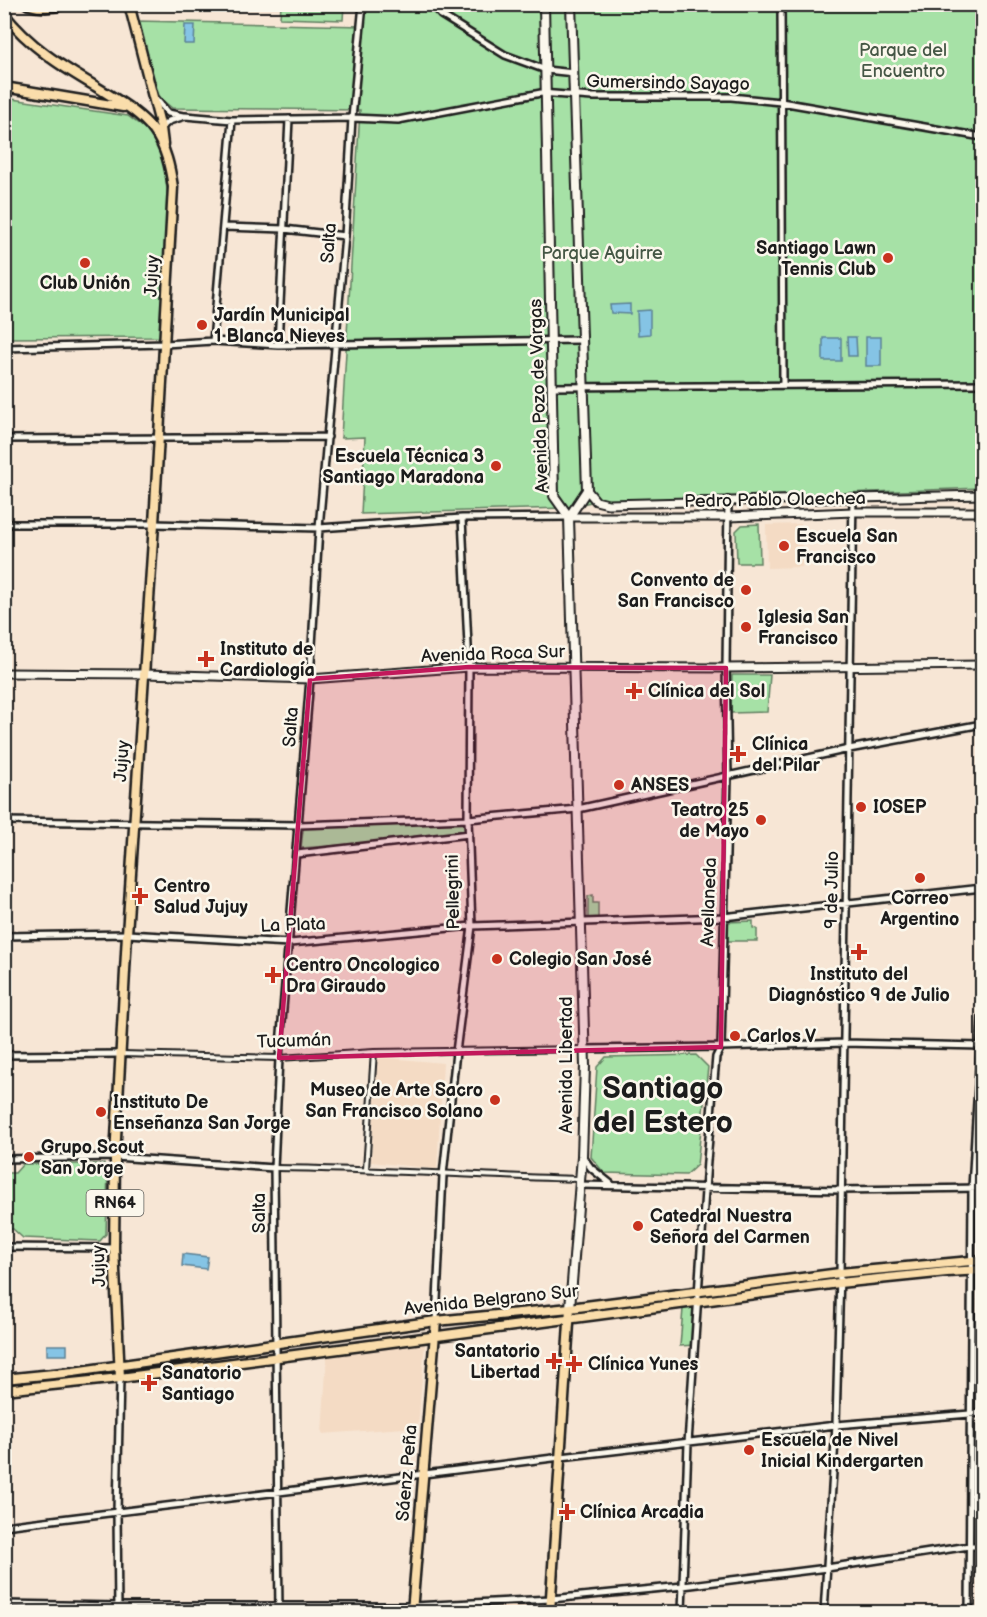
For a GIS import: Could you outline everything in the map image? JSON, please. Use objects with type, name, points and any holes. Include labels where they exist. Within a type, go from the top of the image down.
[{"type":"highway","points":[[28,4],[48,8],[63,4]]},
{"type":"main road","points":[[129,4],[152,93],[158,129]]},
{"type":"main road","name":"Avenida Pozo de Vargas","points":[[544,4],[554,496],[569,517],[587,490]]},
{"type":"main road","points":[[571,4],[580,340],[587,490]]},
{"type":"main road","points":[[4,14],[23,36],[46,55],[158,129]]},
{"type":"main road","points":[[4,87],[107,103],[129,109]]},
{"type":"main road","name":"Jujuy","points":[[120,1378],[114,1248],[116,1157],[127,934],[174,188],[169,162],[158,129]]},
{"type":"main road","name":"Avenida Libertad","points":[[550,1612],[582,1156],[585,1049],[569,517]]},
{"type":"main road","name":"Avenida Belgrano Sur","points":[[4,1379],[74,1372],[436,1321],[570,1308],[840,1273],[982,1260]]},
{"type":"main road","name":"Avenida Belgrano Sur","points":[[4,1390],[120,1378],[839,1283],[982,1270]]},
{"type":"main road","name":"Pellegrini","points":[[436,1321],[436,1336]]},
{"type":"main road","name":"Sáenz Peña","points":[[412,1609],[436,1336]]},
{"type":"street","name":"Salta","points":[[279,1612],[274,1168],[279,1058],[345,236],[352,118],[363,4]]},
{"type":"street","points":[[431,4],[441,15],[496,51],[546,70],[574,73]]},
{"type":"street","points":[[781,4],[783,384]]},
{"type":"street","points":[[152,93],[163,110],[185,116]]},
{"type":"street","name":"Gumersindo Sayago","points":[[185,116],[232,120],[352,118],[387,120],[413,119],[534,93],[592,97],[731,97],[781,102],[982,138]]},
{"type":"street","points":[[158,129],[169,121],[185,116]]},
{"type":"street","points":[[278,345],[289,119]]},
{"type":"street","points":[[213,341],[232,120]]},
{"type":"street","points":[[224,227],[284,229],[345,236]]},
{"type":"street","points":[[4,348],[213,341],[278,345],[580,340]]},
{"type":"street","points":[[552,387],[982,384]]},
{"type":"street","points":[[4,440],[328,437]]},
{"type":"street","name":"Pedro Pablo Olaechea","points":[[587,490],[596,501],[608,504],[982,495]]},
{"type":"street","name":"9 de Julio","points":[[824,1612],[836,1425],[840,1273],[853,497]]},
{"type":"street","name":"Avellaneda","points":[[682,1612],[688,1443],[705,1186],[716,1058],[721,1047],[728,777],[726,668],[728,500]]},
{"type":"street","name":"Pedro Pablo Olaechea","points":[[569,517],[729,517],[853,512],[982,512]]},
{"type":"street","points":[[4,524],[154,524],[320,528],[462,518],[569,517]]},
{"type":"street","name":"Pellegrini","points":[[436,1321],[443,1175],[472,926],[468,819],[469,667],[462,518]]},
{"type":"street","name":"Avenida Roca Sur","points":[[4,673],[310,679],[469,667],[726,668],[982,665]]},
{"type":"street","points":[[4,820],[299,825],[468,819],[578,809],[849,749],[982,724]]},
{"type":"street","points":[[297,854],[469,834]]},
{"type":"street","name":"La Plata","points":[[4,936],[127,934],[290,943],[472,926],[582,924],[723,917],[982,888]]},
{"type":"street","points":[[969,1612],[972,1188],[982,1016]]},
{"type":"street","points":[[585,1049],[844,1043],[982,1046]]},
{"type":"street","name":"Tucumán","points":[[4,1055],[121,1054],[279,1058],[374,1052],[585,1049]]},
{"type":"street","points":[[366,1169],[374,1052]]},
{"type":"street","points":[[582,1156],[591,1168],[612,1185]]},
{"type":"street","points":[[4,1159],[116,1157],[274,1168],[366,1169],[612,1185],[840,1191],[982,1188]]},
{"type":"street","points":[[4,1247],[114,1248]]},
{"type":"street","points":[[118,1609],[117,1512],[120,1378]]},
{"type":"street","points":[[4,1526],[561,1456],[836,1425],[982,1413]]},
{"type":"street","points":[[4,1604],[118,1609],[280,1605],[412,1609],[683,1586],[982,1546]]},
{"type":"highlighted area","points":[[469,667],[726,668],[721,1047],[279,1058],[310,679]]},
{"type":"shaded area","name":"Escuela San Francisco","points":[[801,524],[802,567],[767,568],[766,525]]},
{"type":"shaded area","points":[[378,1057],[443,1063],[437,1169],[371,1162]]},
{"type":"shaded area","points":[[425,1342],[418,1427],[322,1434],[327,1354]]},
{"type":"shaded area","points":[[545,1606],[544,1612],[422,1612],[422,1608]]},
{"type":"green space","name":"Parque Aguirre","points":[[364,4],[982,5],[982,488],[591,502],[564,508],[361,514],[365,437],[341,438],[360,110],[172,108],[161,99],[154,85],[137,21],[362,26]]},
{"type":"green space","points":[[281,5],[344,5],[343,20],[280,18]]},
{"type":"green space","name":"Club Unión","points":[[5,98],[128,116],[148,131],[163,156],[167,190],[162,337],[5,338]]},
{"type":"green space","points":[[759,524],[760,563],[737,563],[736,531],[742,525]]},
{"type":"green space","points":[[732,675],[770,675],[767,712],[731,713]]},
{"type":"green space","points":[[468,821],[467,836],[301,848],[304,822]]},
{"type":"green space","points":[[593,895],[593,903],[598,903],[598,919],[588,919],[588,896]]},
{"type":"green space","points":[[753,921],[753,928],[757,929],[757,941],[727,941],[727,922]]},
{"type":"green space","points":[[696,1055],[708,1067],[697,1165],[686,1175],[604,1173],[591,1157],[597,1067],[606,1057]]},
{"type":"green space","points":[[23,1164],[104,1164],[108,1168],[106,1234],[100,1241],[23,1238],[13,1229],[5,1229],[5,1173],[15,1173]]},
{"type":"green space","points":[[697,1307],[695,1345],[680,1346],[683,1309]]},
{"type":"water","points":[[185,25],[195,25],[194,44],[184,44]]},
{"type":"water","points":[[630,304],[630,314],[611,313],[610,305]]},
{"type":"water","points":[[650,310],[650,334],[638,335],[637,311]]},
{"type":"water","points":[[847,337],[856,337],[857,356],[848,356]]},
{"type":"water","points":[[866,337],[881,337],[881,366],[866,366]]},
{"type":"water","points":[[823,338],[841,338],[841,361],[823,361]]},
{"type":"water","points":[[183,1254],[208,1257],[206,1269],[182,1266]]},
{"type":"water","points":[[47,1345],[67,1345],[67,1355],[47,1355]]},
{"type":"place","name":"Santiago Lawn Tennis Club","points":[[888,258]]},
{"type":"place","name":"Club Unión","points":[[85,263]]},
{"type":"place","name":"Jardín Municipal 1 Blanca Nieves","points":[[202,325]]},
{"type":"place","name":"Escuela Técnica 3 Santiago Maradona","points":[[496,466]]},
{"type":"place","name":"Escuela San Francisco","points":[[784,546]]},
{"type":"place","name":"Convento de San Francisco","points":[[746,590]]},
{"type":"place","name":"Iglesia San Francisco","points":[[746,627]]},
{"type":"place","name":"Instituto de Cardiología","points":[[206,659]]},
{"type":"place","name":"Clínica del Sol","points":[[634,691]]},
{"type":"place","name":"Clínica del Pilar","points":[[738,754]]},
{"type":"place","name":"ANSES","points":[[619,785]]},
{"type":"place","name":"IOSEP","points":[[861,807]]},
{"type":"place","name":"Teatro 25 de Mayo","points":[[761,820]]},
{"type":"place","name":"Correo Argentino","points":[[920,878]]},
{"type":"place","name":"Centro Salud Jujuy","points":[[140,896]]},
{"type":"place","name":"Instituto del Diagnóstico 9 de Julio","points":[[859,952]]},
{"type":"place","name":"Colegio San José","points":[[497,959]]},
{"type":"place","name":"Centro Oncologico Dra Giraudo","points":[[273,975]]},
{"type":"place","name":"Carlos V","points":[[735,1036]]},
{"type":"place","name":"Museo de Arte Sacro San Francisco Solano","points":[[495,1100]]},
{"type":"place","name":"Instituto De Enseñanza San Jorge","points":[[101,1112]]},
{"type":"place","name":"Grupo Scout San Jorge","points":[[29,1157]]},
{"type":"place","name":"Catedral Nuestra Señora del Carmen","points":[[638,1226]]},
{"type":"place","name":"Santatorio Libertad","points":[[554,1361]]},
{"type":"place","name":"Clínica Yunes","points":[[574,1364]]},
{"type":"place","name":"Sanatorio Santiago","points":[[149,1383]]},
{"type":"place","name":"Escuela de Nivel Inicial Kindergarten","points":[[749,1450]]},
{"type":"place","name":"Clínica Arcadia","points":[[567,1512]]},
{"type":"district","name":"Santiago del Estero","points":[[663,1106]]},
{"type":"park label","name":"Parque del Encuentro","points":[[903,60]]}]
